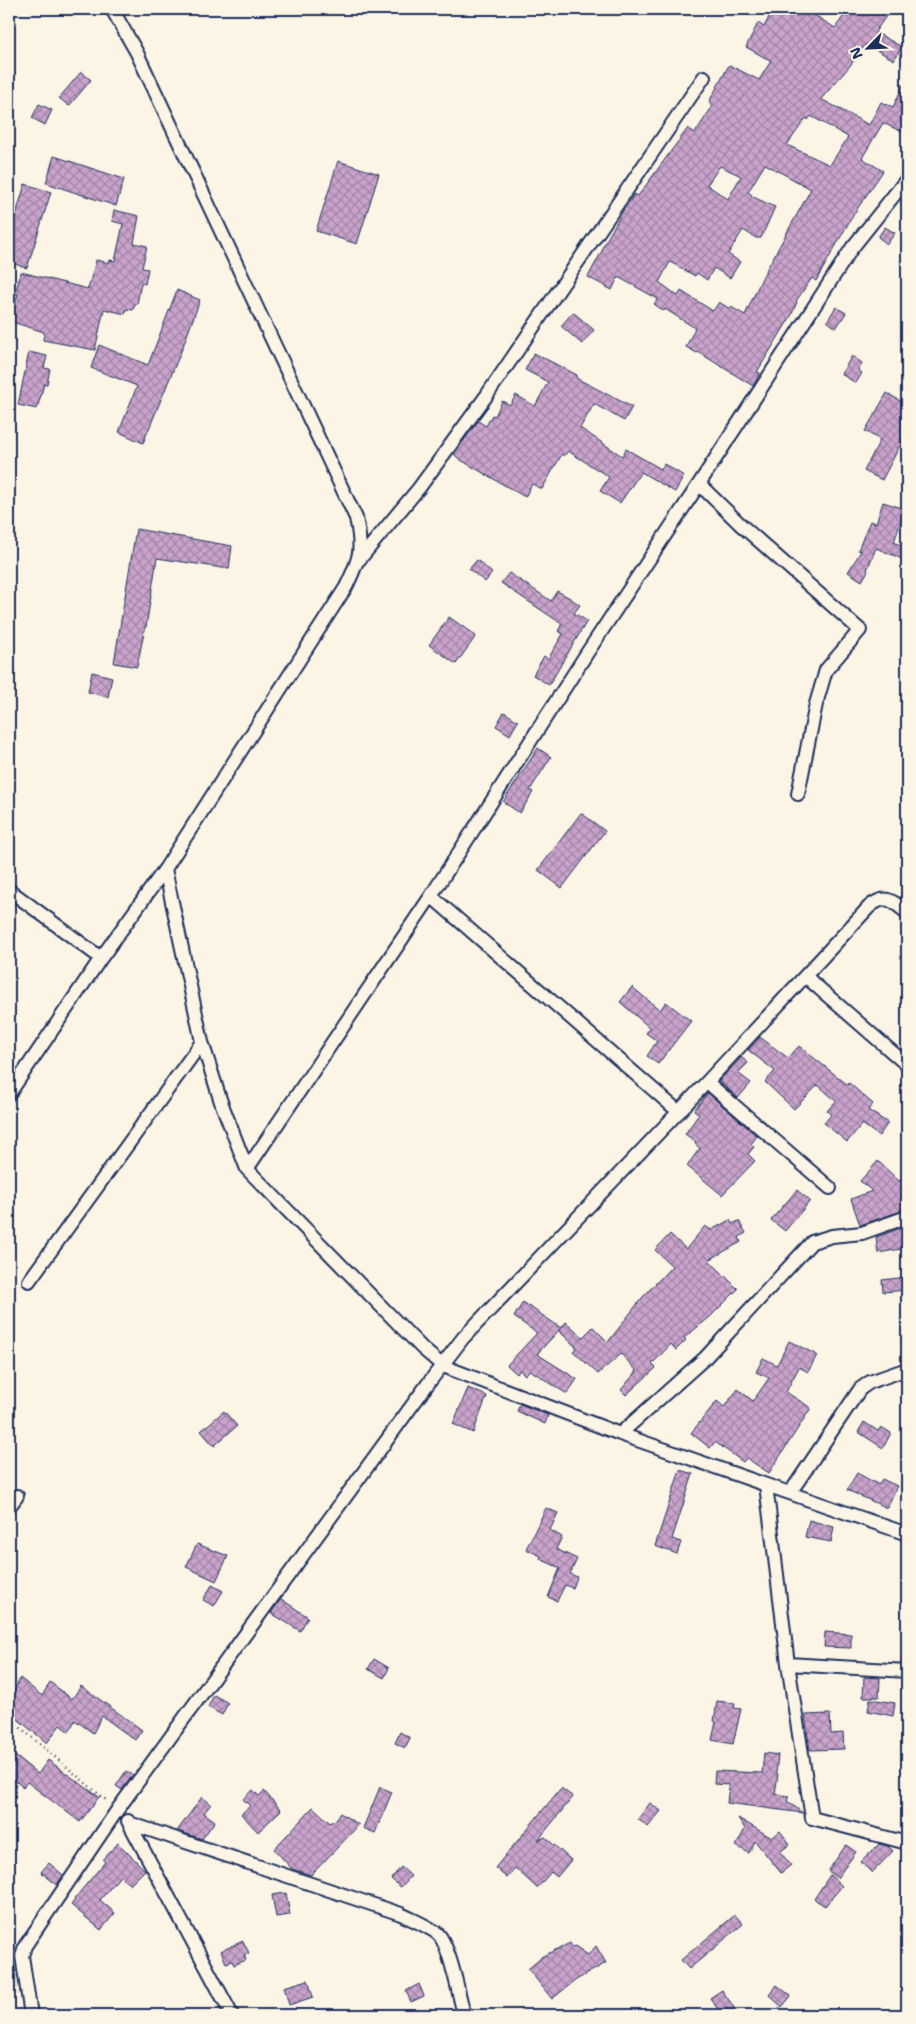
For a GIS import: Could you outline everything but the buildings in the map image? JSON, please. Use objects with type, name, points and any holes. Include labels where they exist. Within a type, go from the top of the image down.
[{"type":"street","points":[[112,9],[137,52],[356,518],[361,539],[359,560]]},
{"type":"street","points":[[9,1094],[101,958],[166,869],[346,587],[359,560],[419,488],[481,402],[704,77]]},
{"type":"street","points":[[247,1169],[432,896],[587,652],[699,484],[852,248],[907,179]]},
{"type":"street","points":[[699,484],[860,630],[826,670],[816,704],[798,794]]},
{"type":"street","points":[[166,869],[202,1042],[247,1169],[423,1349],[442,1366],[620,1434],[907,1534]]},
{"type":"street","points":[[9,890],[101,958]]},
{"type":"street","points":[[432,896],[679,1112]]},
{"type":"street","points":[[30,2015],[22,1956],[25,1946],[118,1810],[463,1338],[679,1112],[876,901],[883,899],[894,901],[907,913]]},
{"type":"street","points":[[806,976],[907,1064]]},
{"type":"street","points":[[29,1281],[202,1042]]},
{"type":"street","points":[[707,1082],[830,1188]]},
{"type":"street","points":[[620,1434],[705,1358],[812,1242],[832,1236],[862,1234],[907,1217]]},
{"type":"street","points":[[790,1493],[860,1389],[870,1382],[907,1368]]},
{"type":"street","points":[[766,1485],[788,1664],[812,1818],[907,1843]]},
{"type":"street","points":[[9,1507],[17,1496]]},
{"type":"street","points":[[788,1664],[907,1671]]},
{"type":"street","points":[[118,1810],[129,1823],[232,2015]]},
{"type":"street","points":[[129,1823],[401,1914],[436,1933],[442,1940],[448,1955],[464,2015]]},
{"type":"path","points":[[9,1718],[118,1810]]}]
